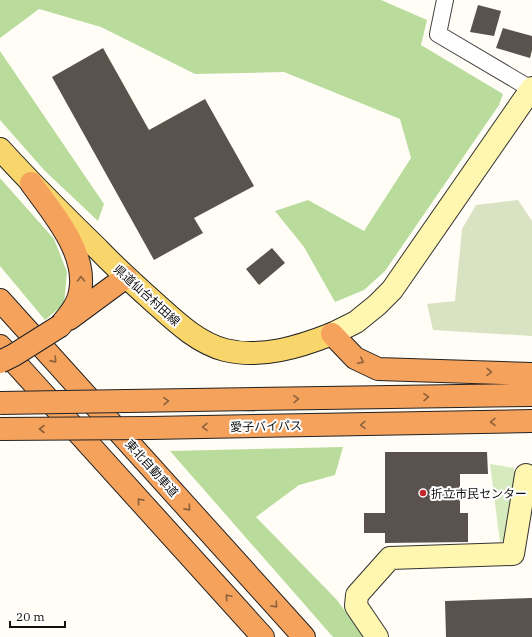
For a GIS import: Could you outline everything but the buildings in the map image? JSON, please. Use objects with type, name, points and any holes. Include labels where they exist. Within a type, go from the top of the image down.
[{"type":"highway","points":[[31,183],[67,236],[80,264],[82,277],[80,293],[73,309],[60,326]]},
{"type":"highway","points":[[0,362],[26,348],[60,326],[126,278]]},
{"type":"highway","name":"東北自動車道","points":[[0,300],[304,637]]},
{"type":"highway","points":[[332,334],[355,358],[378,369],[532,374]]},
{"type":"highway","points":[[0,346],[263,637]]},
{"type":"highway","points":[[0,403],[532,395]]},
{"type":"highway","name":"愛子バイパス","points":[[0,430],[532,421]]},
{"type":"main road","name":"県道仙台村田線","points":[[0,149],[31,183],[126,278],[179,325],[202,340],[225,350],[250,353],[279,351],[306,344],[332,334]]},
{"type":"street","points":[[332,334],[356,322],[377,305],[392,290],[532,89],[438,34],[444,0]]},
{"type":"street","points":[[377,637],[356,606],[357,595],[390,558],[513,554],[529,476]]},
{"type":"green space","points":[[0,0],[381,0],[427,20],[421,45],[503,94],[499,105],[385,271],[364,290],[335,302],[304,247],[275,211],[308,200],[364,231],[411,158],[400,119],[284,72],[195,74],[101,27],[39,9],[0,38]]},
{"type":"green space","points":[[0,51],[104,204],[98,221],[44,170],[0,120]]},
{"type":"green space","points":[[0,178],[54,239],[67,272],[64,304],[45,320],[0,266]]},
{"type":"green space","points":[[518,200],[532,221],[532,336],[433,330],[427,304],[455,301],[462,229],[476,205]]},
{"type":"green space","points":[[343,447],[335,475],[299,485],[256,517],[337,600],[363,637],[333,637],[170,451]]},
{"type":"green space","points":[[490,464],[514,468],[516,486],[506,539],[500,542]]},
{"type":"place","name":"折立市民センター","points":[[423,493]]}]
